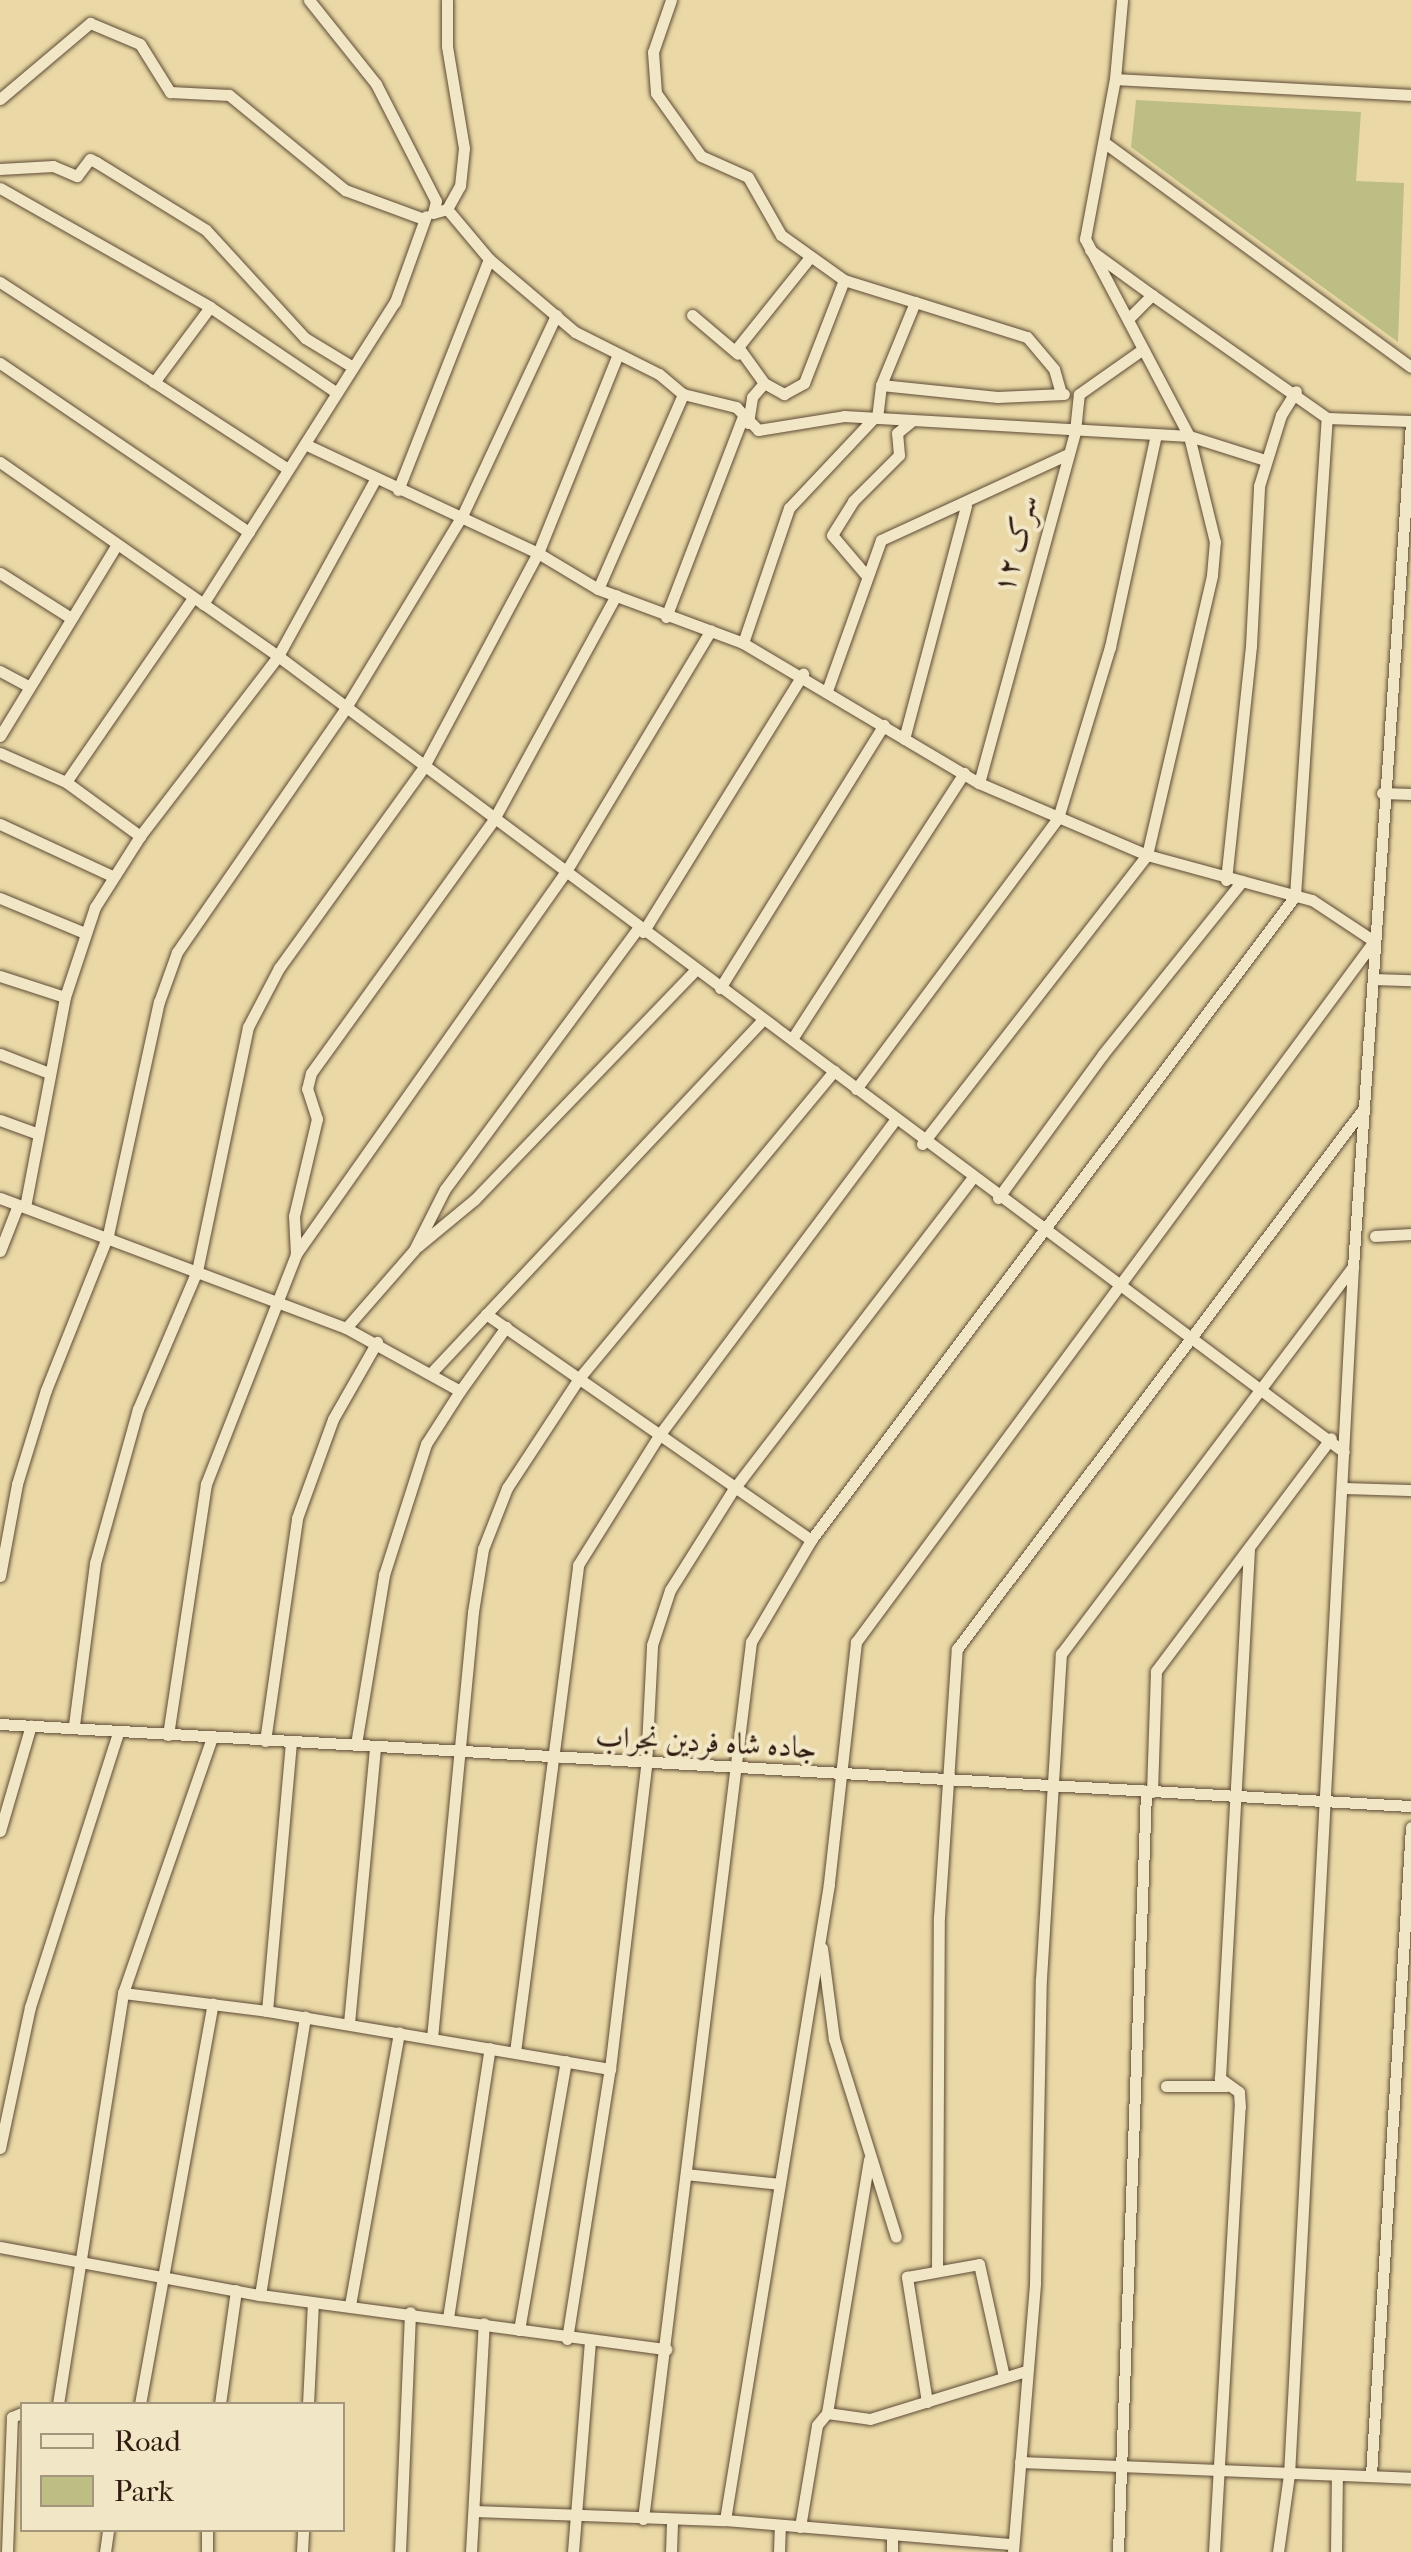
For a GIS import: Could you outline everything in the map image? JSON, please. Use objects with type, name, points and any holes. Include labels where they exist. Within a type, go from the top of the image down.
[{"type":"street","points":[[66,782],[248,532],[395,302],[436,201],[376,84],[309,0]]},
{"type":"street","points":[[447,0],[464,166],[447,210]]},
{"type":"street","points":[[671,0],[652,52],[656,93],[701,156],[748,177],[780,235],[844,280],[1027,337],[1054,369],[1061,394]]},
{"type":"street","points":[[922,1144],[1147,855],[1214,558],[1189,436],[1085,239],[1106,143],[1122,0]]},
{"type":"street","points":[[0,99],[90,23],[140,44],[170,92],[229,95],[344,190],[427,216],[447,210]]},
{"type":"street","points":[[1115,79],[1411,95]]},
{"type":"street","points":[[1106,143],[1411,367]]},
{"type":"street","points":[[0,168],[53,166],[77,176],[90,159],[96,162],[206,230],[305,338],[352,366]]},
{"type":"street","points":[[0,188],[210,307],[336,393]]},
{"type":"street","points":[[447,210],[489,260],[556,315],[683,394],[736,407],[746,420],[784,430],[812,417],[1189,436],[1265,460]]},
{"type":"street","points":[[1090,250],[1296,390],[1326,418],[1411,422],[1382,793],[1322,1801],[1288,2475],[1278,2552]]},
{"type":"street","points":[[738,354],[743,338],[810,257]]},
{"type":"street","points":[[398,490],[489,260]]},
{"type":"street","points":[[692,315],[738,354],[764,384],[784,394],[804,383],[844,280]]},
{"type":"street","points":[[0,282],[288,469]]},
{"type":"street","points":[[1128,319],[1152,295]]},
{"type":"street","points":[[743,643],[789,508],[874,419],[881,384],[915,302]]},
{"type":"street","points":[[154,382],[210,307]]},
{"type":"street","points":[[0,1576],[17,1484],[46,1390],[108,1235],[159,1002],[176,952],[345,709],[462,516],[556,315]]},
{"type":"street","points":[[881,384],[998,397],[1078,394],[1143,349]]},
{"type":"street","points":[[74,1725],[94,1563],[122,1455],[197,1271],[248,1027],[278,968],[423,768],[538,553],[618,354]]},
{"type":"street","points":[[0,362],[248,532]]},
{"type":"street","points":[[666,617],[752,398],[764,384]]},
{"type":"street","points":[[1226,880],[1265,460],[1296,390]]},
{"type":"street","points":[[598,589],[683,394]]},
{"type":"street","name":"سرک ۱۲","points":[[979,783],[1075,431],[1078,394]]},
{"type":"street","points":[[643,2519],[752,1642],[811,1540],[1295,896],[1326,418]]},
{"type":"street","points":[[866,575],[832,535],[854,501],[898,455],[898,433],[912,420]]},
{"type":"street","points":[[856,1089],[1058,818],[1110,647],[1156,434]]},
{"type":"street","points":[[304,444],[538,553],[598,589],[743,643],[828,688],[979,783],[1147,855],[1226,880],[1312,900],[1374,942]]},
{"type":"street","points":[[828,688],[881,540],[966,506],[1066,455]]},
{"type":"street","points":[[0,462],[278,656],[423,768],[792,1039],[922,1144],[1116,1288],[1331,1438],[1344,1452]]},
{"type":"street","points":[[0,1251],[22,1206],[65,997],[84,932],[112,876],[140,836],[278,656],[376,478]]},
{"type":"street","points":[[904,739],[966,506]]},
{"type":"street","points":[[0,736],[116,546]]},
{"type":"street","points":[[0,574],[71,618]]},
{"type":"street","points":[[296,1254],[294,1216],[317,1119],[307,1089],[312,1073],[494,819],[616,595]]},
{"type":"street","points":[[168,1735],[206,1484],[282,1302],[296,1254],[566,873],[711,630]]},
{"type":"street","points":[[0,671],[28,686]]},
{"type":"street","points":[[414,1250],[445,1189],[641,930],[803,674]]},
{"type":"street","points":[[720,988],[884,725]]},
{"type":"street","points":[[0,753],[66,782],[140,836]]},
{"type":"street","points":[[792,1039],[964,774]]},
{"type":"street","points":[[1382,793],[1411,794]]},
{"type":"street","points":[[0,824],[112,876]]},
{"type":"street","points":[[998,1198],[1102,1054],[1242,881]]},
{"type":"street","points":[[0,898],[84,932]]},
{"type":"street","points":[[725,2520],[820,1934],[856,1642],[1374,942]]},
{"type":"street","points":[[346,1328],[414,1250],[474,1199],[695,970]]},
{"type":"street","points":[[0,976],[65,997]]},
{"type":"street","points":[[1373,979],[1411,980]]},
{"type":"street","points":[[430,1373],[762,1020]]},
{"type":"street","points":[[0,1054],[49,1073]]},
{"type":"street","points":[[432,2038],[483,1549],[507,1488],[580,1377],[834,1071]]},
{"type":"street","points":[[937,2270],[939,1917],[952,1781],[957,1649],[1186,1338],[1364,1108]]},
{"type":"street","points":[[0,1120],[36,1133]]},
{"type":"street","points":[[515,2052],[578,1565],[660,1434],[895,1120]]},
{"type":"street","points":[[567,2340],[610,2069],[646,1764],[652,1645],[670,1590],[733,1490],[971,1180]]},
{"type":"street","points":[[0,1198],[108,1235],[346,1328],[460,1392]]},
{"type":"street","points":[[1375,1236],[1411,1234]]},
{"type":"street","points":[[474,2512],[725,2520],[1013,2548],[1026,2370],[1061,1654],[1259,1386],[1353,1267]]},
{"type":"street","points":[[486,1314],[660,1434],[733,1490],[811,1540]]},
{"type":"street","points":[[356,1744],[384,1575],[426,1444],[506,1327]]},
{"type":"street","points":[[265,1742],[297,1518],[333,1419],[377,1342]]},
{"type":"street","points":[[1118,2552],[1156,1671],[1331,1438]]},
{"type":"street","points":[[1342,1488],[1411,1490]]},
{"type":"street","points":[[1226,2086],[1220,2078],[1249,1550]]},
{"type":"street","name":"جاده شاه فردین نجراب","points":[[0,1724],[74,1725],[118,1732],[356,1744],[552,1760],[1411,1806]]},
{"type":"street","points":[[0,1830],[31,1725]]},
{"type":"street","points":[[0,2148],[30,2007],[118,1732]]},
{"type":"street","points":[[58,2402],[122,1994],[212,1738]]},
{"type":"street","points":[[267,2010],[290,1742]]},
{"type":"street","points":[[348,2023],[375,1747]]},
{"type":"street","points":[[1371,2475],[1411,1828]]},
{"type":"street","points":[[820,1934],[834,2039],[862,2115],[869,2159],[896,2237]]},
{"type":"street","points":[[122,1994],[267,2010],[610,2069]]},
{"type":"street","points":[[140,2402],[213,2004]]},
{"type":"street","points":[[260,2295],[305,2018]]},
{"type":"street","points":[[350,2306],[398,2032]]},
{"type":"street","points":[[448,2318],[490,2048]]},
{"type":"street","points":[[519,2330],[566,2061]]},
{"type":"street","points":[[1166,2086],[1226,2086],[1239,2092],[1214,2552]]},
{"type":"street","points":[[800,2527],[818,2425],[827,2413],[869,2159]]},
{"type":"street","points":[[686,2174],[779,2184]]},
{"type":"street","points":[[0,2247],[260,2295],[410,2312],[567,2340],[666,2349]]},
{"type":"street","points":[[927,2402],[908,2277],[979,2264],[1004,2378]]},
{"type":"street","points":[[220,2402],[236,2290]]},
{"type":"street","points":[[308,2402],[313,2302]]},
{"type":"street","points":[[400,2552],[410,2312]]},
{"type":"street","points":[[472,2552],[484,2323]]},
{"type":"street","points":[[573,2552],[590,2341]]},
{"type":"street","points":[[827,2413],[870,2419],[1026,2370]]},
{"type":"street","points":[[8,2552],[12,2417],[20,2415]]},
{"type":"street","points":[[1020,2462],[1411,2478]]},
{"type":"street","points":[[1336,2552],[1338,2475]]},
{"type":"street","points":[[671,2552],[672,2520]]},
{"type":"street","points":[[779,2552],[780,2526]]},
{"type":"street","points":[[892,2536],[892,2552]]},
{"type":"green space","points":[[1136,100],[1361,112],[1356,181],[1404,183],[1398,342],[1131,147]]}]
